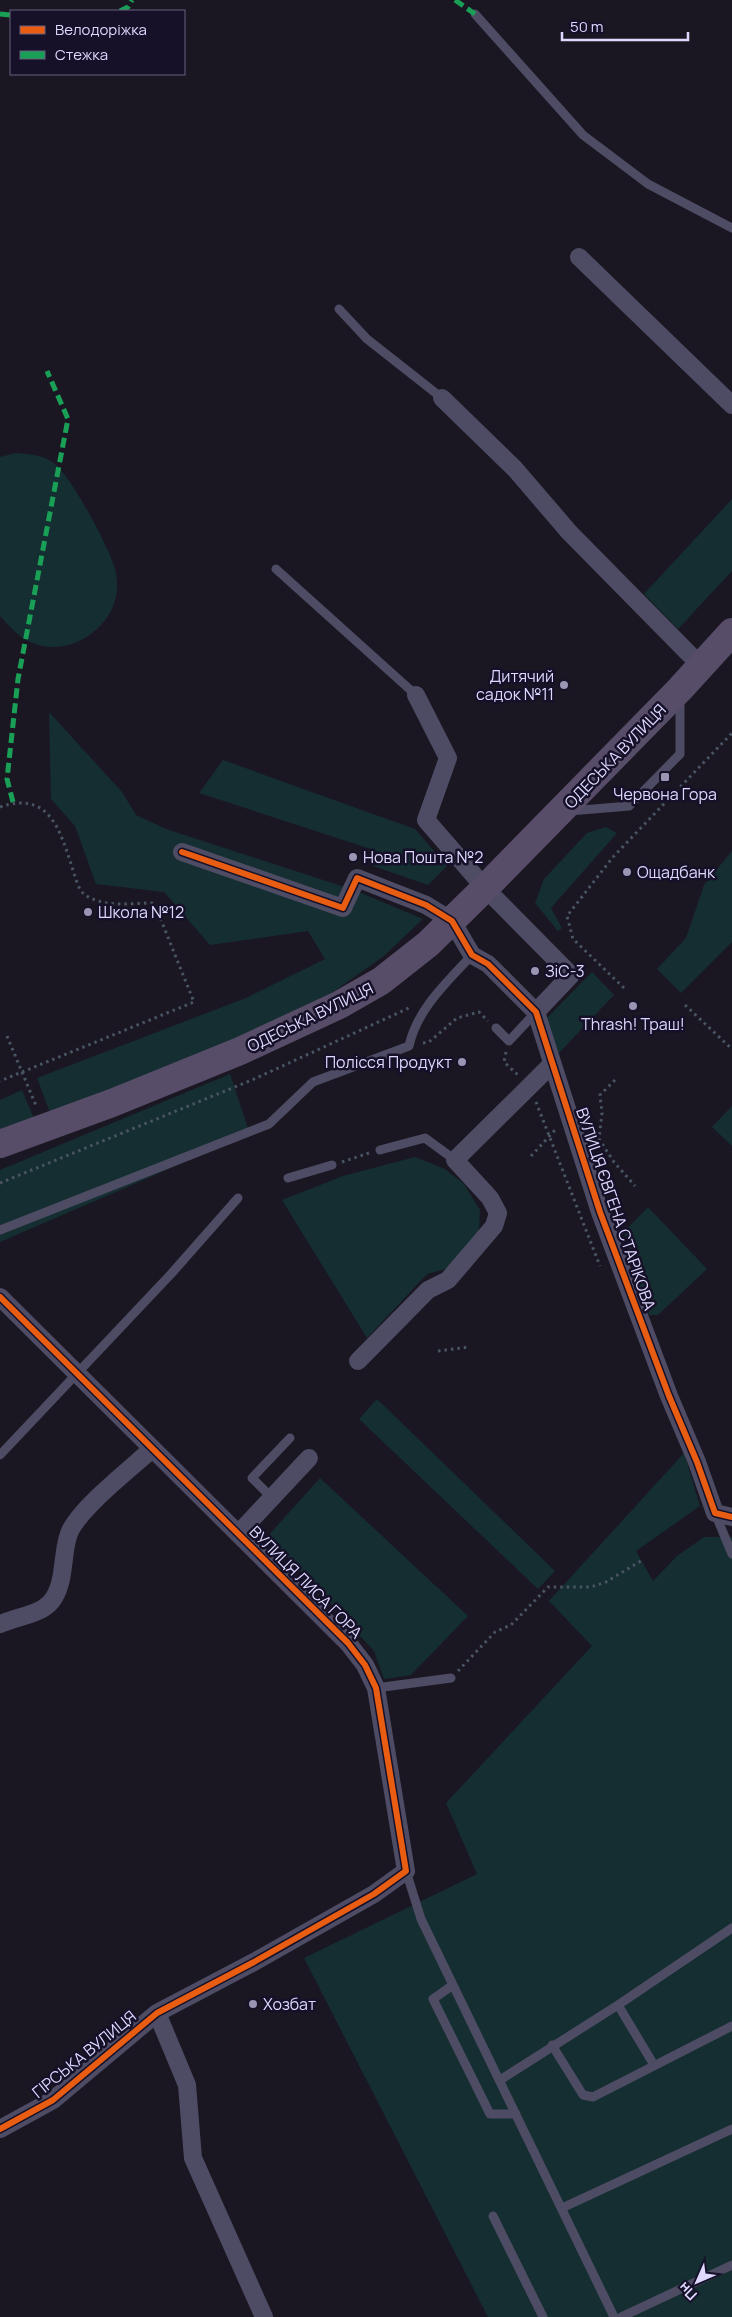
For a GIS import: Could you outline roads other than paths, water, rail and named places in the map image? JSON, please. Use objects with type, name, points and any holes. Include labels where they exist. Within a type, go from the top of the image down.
[{"type":"main road","name":"ОДЕСЬКА ВУЛИЦЯ","points":[[0,1144],[112,1103],[240,1051],[339,1005],[381,981],[428,944],[452,921],[680,689],[732,632]]},
{"type":"street","points":[[579,257],[732,405]]},
{"type":"street","points":[[442,398],[515,469],[569,532],[701,666]]},
{"type":"street","points":[[416,694],[448,758],[426,820],[485,888],[572,974],[536,1012]]},
{"type":"street","points":[[182,852],[343,908],[357,878],[426,905],[452,921]]},
{"type":"street","name":"ВУЛИЦЯ ЄВГЕНА СТАРІКОВА","points":[[452,921],[472,955],[488,964],[536,1012],[568,1116],[627,1286],[669,1396],[697,1462],[723,1515]]},
{"type":"street","points":[[358,1361],[428,1290],[448,1280],[494,1226],[498,1214],[490,1198],[455,1160],[552,1064]]},
{"type":"street","name":"ВУЛИЦЯ ЛИСА ГОРА","points":[[0,1297],[78,1372],[152,1449],[348,1643],[365,1665],[376,1688],[406,1871]]},
{"type":"street","points":[[0,1624],[36,1613],[50,1606],[58,1590],[63,1573],[65,1550],[70,1531],[81,1515],[152,1449]]},
{"type":"street","points":[[238,1534],[309,1458]]},
{"type":"street","points":[[157,2012],[254,1962],[374,1894],[406,1871]]},
{"type":"street","name":"ГІРСЬКА ВУЛИЦЯ","points":[[0,2129],[53,2100],[157,2012],[187,2085],[193,2158],[264,2317]]},
{"type":"lane","points":[[475,14],[583,136],[648,184],[732,228]]},
{"type":"lane","points":[[339,309],[367,339],[442,398]]},
{"type":"lane","points":[[276,569],[416,694]]},
{"type":"lane","points":[[559,812],[629,806],[680,754],[680,689]]},
{"type":"lane","points":[[0,1230],[269,1124],[313,1082],[409,1046],[412,1031],[435,996],[472,955]]},
{"type":"lane","points":[[496,1028],[509,1041],[536,1012]]},
{"type":"lane","points":[[380,1150],[425,1138],[455,1160]]},
{"type":"lane","points":[[288,1178],[332,1165]]},
{"type":"lane","points":[[0,1455],[171,1274],[238,1198]]},
{"type":"lane","points":[[272,1498],[252,1478],[290,1438]]},
{"type":"lane","points":[[723,1515],[732,1554]]},
{"type":"lane","points":[[376,1688],[451,1678]]},
{"type":"lane","points":[[406,1871],[421,1919],[614,2317]]},
{"type":"lane","points":[[500,2080],[731,1931]]},
{"type":"lane","points":[[453,1984],[432,1999],[490,2114],[516,2114]]},
{"type":"lane","points":[[618,2005],[654,2065]]},
{"type":"lane","points":[[552,2045],[583,2095],[593,2097],[732,2026]]},
{"type":"lane","points":[[562,2208],[732,2129]]},
{"type":"lane","points":[[493,2216],[543,2317]]},
{"type":"lane","points":[[621,2317],[732,2265]]},
{"type":"place","name":"Дитячий садок №11","points":[[564,685]]},
{"type":"place","name":"Червона Гора","points":[[665,777]]},
{"type":"place","name":"Нова Пошта №2","points":[[353,857]]},
{"type":"place","name":"Ощадбанк","points":[[627,872]]},
{"type":"place","name":"Школа №12","points":[[88,912]]},
{"type":"place","name":"ЗіС-3","points":[[535,971]]},
{"type":"place","name":"Thrash! Траш!","points":[[633,1006]]},
{"type":"place","name":"Полісся Продукт","points":[[462,1062]]},
{"type":"place","name":"Хозбат","points":[[253,2004]]}]
